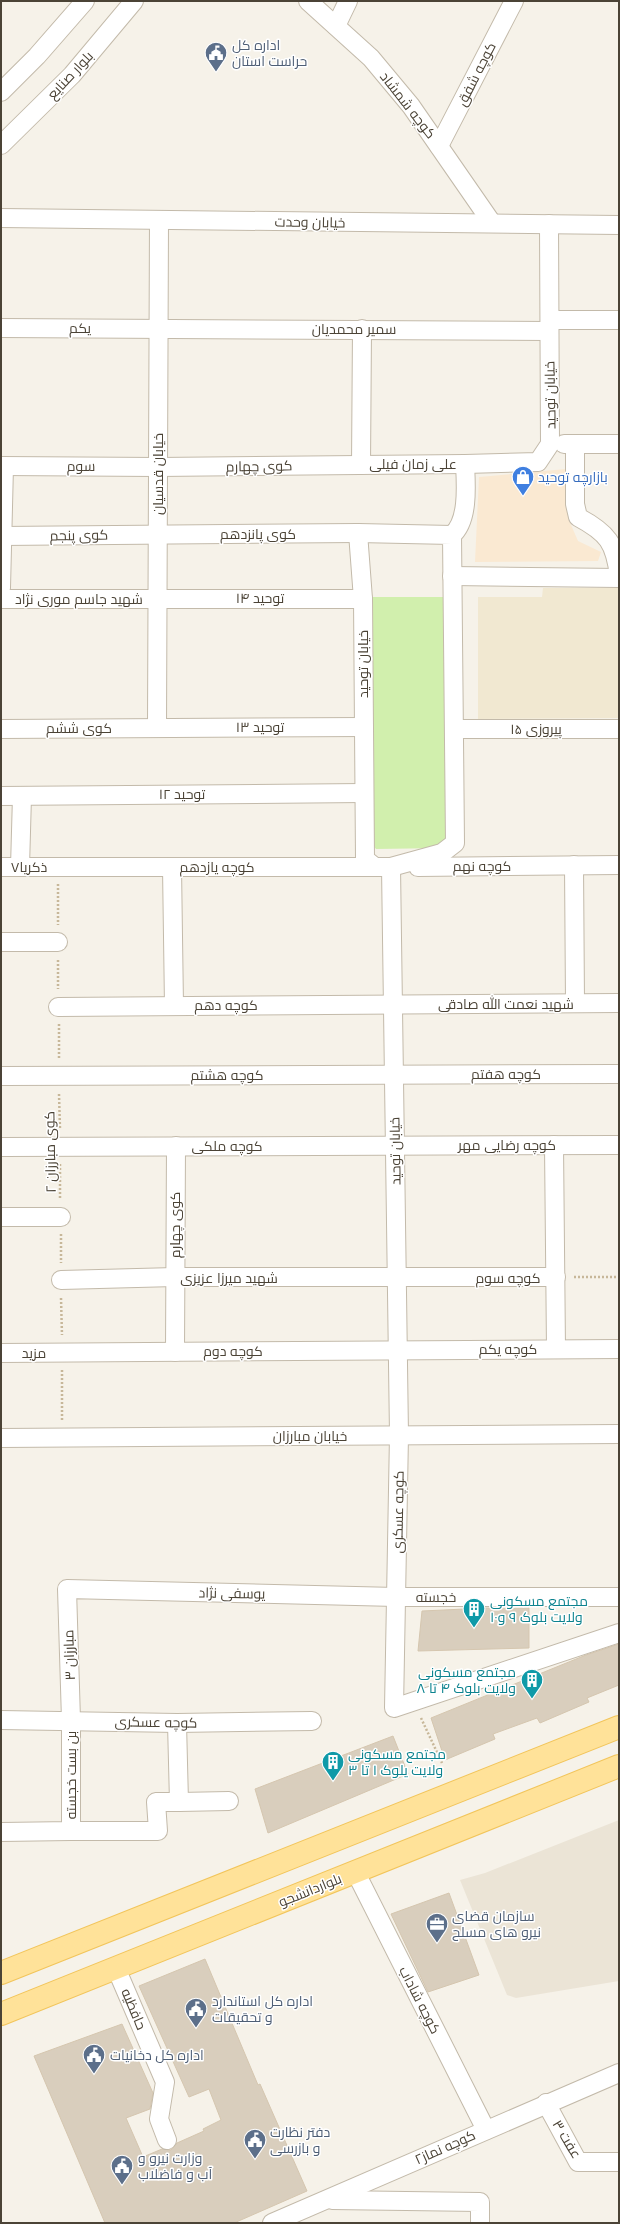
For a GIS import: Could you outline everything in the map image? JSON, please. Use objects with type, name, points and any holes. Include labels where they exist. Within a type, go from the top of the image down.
[{"type":"main road","points":[[1,1973],[619,1727]]},
{"type":"main road","name":"بلواردانشجو","points":[[1,2014],[619,1766]]},
{"type":"street","points":[[1,92],[37,56],[85,1]]},
{"type":"street","name":"بلوار صنایع","points":[[1,145],[72,75],[134,1]]},
{"type":"street","name":"کوچه شمشاد","points":[[308,1],[371,58],[410,106],[492,224]]},
{"type":"street","points":[[336,26],[348,1]]},
{"type":"street","name":"کوچه شفق","points":[[439,146],[514,1]]},
{"type":"street","name":"خیابان وحدت","points":[[1,218],[619,225]]},
{"type":"street","name":"خیابان قدسیان","points":[[157,728],[159,220]]},
{"type":"street","name":"خیابان توحید","points":[[466,464],[538,462],[550,444],[549,224]]},
{"type":"street","name":"سمیر محمدیان","points":[[159,328],[362,329],[550,325],[619,320]]},
{"type":"street","name":"یکم","points":[[1,328],[159,328]]},
{"type":"street","points":[[361,465],[362,329]]},
{"type":"street","points":[[550,444],[619,444]]},
{"type":"street","points":[[452,576],[619,577],[613,545],[597,530],[578,518],[575,504],[575,444]]},
{"type":"street","points":[[358,533],[452,535],[459,529],[466,498],[466,464]]},
{"type":"street","name":"علی زمان فیلی","points":[[361,465],[466,464]]},
{"type":"street","name":"کوی چهارم","points":[[158,467],[361,465]]},
{"type":"street","points":[[1,588],[2,466]]},
{"type":"street","name":"سوم","points":[[2,466],[158,467]]},
{"type":"street","points":[[597,530],[619,529]]},
{"type":"street","name":"خیابان توحید","points":[[358,533],[363,599],[365,860],[383,867],[393,1004],[399,1435]]},
{"type":"street","name":"کوی پانزدهم","points":[[158,534],[358,533]]},
{"type":"street","name":"کوی پنجم","points":[[1,536],[158,534]]},
{"type":"street","points":[[383,867],[442,853],[455,843],[452,535]]},
{"type":"street","name":"توحید ۱۴","points":[[158,598],[363,599]]},
{"type":"street","name":"شهید جاسم موری نژاد","points":[[1,599],[158,598]]},
{"type":"street","name":"توحید ۱۳","points":[[157,728],[364,727]]},
{"type":"street","name":"کوی ششم","points":[[1,729],[157,728]]},
{"type":"street","name":"پیروزی ۱۵","points":[[454,729],[619,729]]},
{"type":"street","name":"توحید ۱۲","points":[[1,796],[364,793]]},
{"type":"street","points":[[20,867],[22,796]]},
{"type":"street","points":[[574,865],[575,1003]]},
{"type":"street","name":"کوچه نهم","points":[[383,867],[619,865]]},
{"type":"street","name":"ذکریا۷","points":[[1,867],[58,867]]},
{"type":"street","name":"کوچه یازدهم","points":[[58,867],[383,867]]},
{"type":"street","points":[[172,867],[174,1006]]},
{"type":"street","points":[[1,942],[58,942]]},
{"type":"street","name":"شهید نعمت الله صادقی","points":[[393,1004],[619,1003]]},
{"type":"street","name":"کوچه دهم","points":[[58,1006],[393,1004]]},
{"type":"street","name":"کوچه هفتم","points":[[394,1074],[619,1074]]},
{"type":"street","name":"کوچه هشتم","points":[[1,1076],[394,1074]]},
{"type":"street","name":"کوچه رضایی مهر","points":[[395,1145],[619,1145]]},
{"type":"street","name":"کوچه ملکی","points":[[1,1147],[395,1145]]},
{"type":"street","points":[[554,1145],[556,1349]]},
{"type":"street","name":"کوی چهارم","points":[[175,1352],[176,1146]]},
{"type":"street","points":[[1,1217],[61,1217]]},
{"type":"street","name":"شهید میرزا عزیزی","points":[[61,1280],[175,1277],[397,1278]]},
{"type":"street","name":"کوچه سوم","points":[[397,1278],[556,1277]]},
{"type":"street","name":"کوچه یکم","points":[[398,1350],[619,1349]]},
{"type":"street","name":"کوچه دوم","points":[[64,1352],[398,1350]]},
{"type":"street","name":"مزید","points":[[1,1353],[64,1352]]},
{"type":"street","name":"خیابان مبارزان","points":[[1,1438],[619,1434]]},
{"type":"street","name":"کوچه عسکری","points":[[399,1435],[394,1708],[414,1701]]},
{"type":"street","name":"یوسفی نژاد","points":[[67,1589],[396,1597]]},
{"type":"street","name":"مبارزان ۳","points":[[67,1589],[71,1720]]},
{"type":"street","name":"خجسته","points":[[396,1597],[619,1597]]},
{"type":"street","points":[[414,1701],[619,1633]]},
{"type":"street","name":"کوچه عسکری","points":[[1,1720],[177,1723],[312,1721]]},
{"type":"street","name":"بن بست خجسته","points":[[1,1832],[71,1831],[71,1720]]},
{"type":"street","points":[[177,1723],[178,1802]]},
{"type":"street","points":[[71,1831],[158,1831],[156,1802],[229,1801]]},
{"type":"street","name":"کوچه شاداب","points":[[355,1871],[486,2130]]},
{"type":"street","name":"حافظیه","points":[[116,1968],[165,2082],[158,2119],[167,2140]]},
{"type":"street","name":"کوچه نماز۲","points":[[272,2223],[546,2103],[619,2073]]},
{"type":"street","name":"عفت ۳","points":[[546,2103],[578,2162],[619,2162]]},
{"type":"street","points":[[324,2200],[480,2202],[480,2223]]},
{"type":"path","name":"کوی مبارزان ۲","points":[[58,867],[61,1280],[64,1352],[63,1437]]},
{"type":"path","name":"کوچه سوم","points":[[556,1277],[619,1277]]},
{"type":"path","points":[[414,1701],[442,1763]]},
{"type":"shaded area","name":"بازارچه توحید","points":[[566,469],[568,518],[578,541],[601,552],[598,561],[475,562],[479,477]]},
{"type":"shaded area","points":[[543,588],[618,588],[618,718],[478,719],[478,597],[542,597]]},
{"type":"shaded area","points":[[619,1820],[619,1981],[516,1998],[507,1995],[460,1880],[485,1873]]},
{"type":"green space","points":[[369,597],[447,597],[450,842],[444,848],[376,849],[371,843]]},
{"type":"building","name":"مجتمع مسکونی ولایت بلوک ۹ و۱۰","points":[[486,1608],[529,1608],[529,1648],[418,1651],[422,1611]]},
{"type":"building","name":"مجتمع مسکونی ولایت بلوک ۴ تا ۸","points":[[619,1644],[619,1685],[587,1698],[589,1702],[540,1723],[537,1718],[493,1734],[495,1739],[445,1760],[431,1718],[586,1655]]},
{"type":"building","name":"مجتمع مسکونی ولایت یلوک ۱ تا ۳","points":[[393,1736],[408,1774],[268,1833],[255,1789]]},
{"type":"building","name":"سازمان قضای نیرو های مسلح","points":[[449,1893],[479,1975],[428,1992],[391,1914]]},
{"type":"building","points":[[205,1959],[258,2085],[260,2084],[307,2191],[234,2223],[105,2223],[34,2056],[122,2024],[153,2093],[150,2109],[126,2118],[143,2157],[162,2149],[171,2150],[177,2143],[204,2131],[203,2129],[221,2120],[209,2089],[189,2097],[139,1986]]},
{"type":"place","name":"اداره کل حراست استان","points":[[216,72]]},
{"type":"place","name":"بازارچه توحید","points":[[523,496]]},
{"type":"place","name":"مجتمع مسکونی ولایت بلوک ۹ و۱۰","points":[[474,1628]]},
{"type":"place","name":"مجتمع مسکونی ولایت بلوک ۴ تا ۸","points":[[532,1700]]},
{"type":"place","name":"مجتمع مسکونی ولایت یلوک ۱ تا ۳","points":[[333,1782]]},
{"type":"place","name":"سازمان قضای نیرو های مسلح","points":[[437,1944]]},
{"type":"place","name":"اداره کل استاندارد و تحقیقات","points":[[196,2028]]},
{"type":"place","name":"اداره کل دخانیات","points":[[94,2074]]},
{"type":"place","name":"دفتر نظارت و بازرسی","points":[[255,2160]]},
{"type":"place","name":"وزارت نیرو و آب و فاضلاب","points":[[122,2186]]}]
